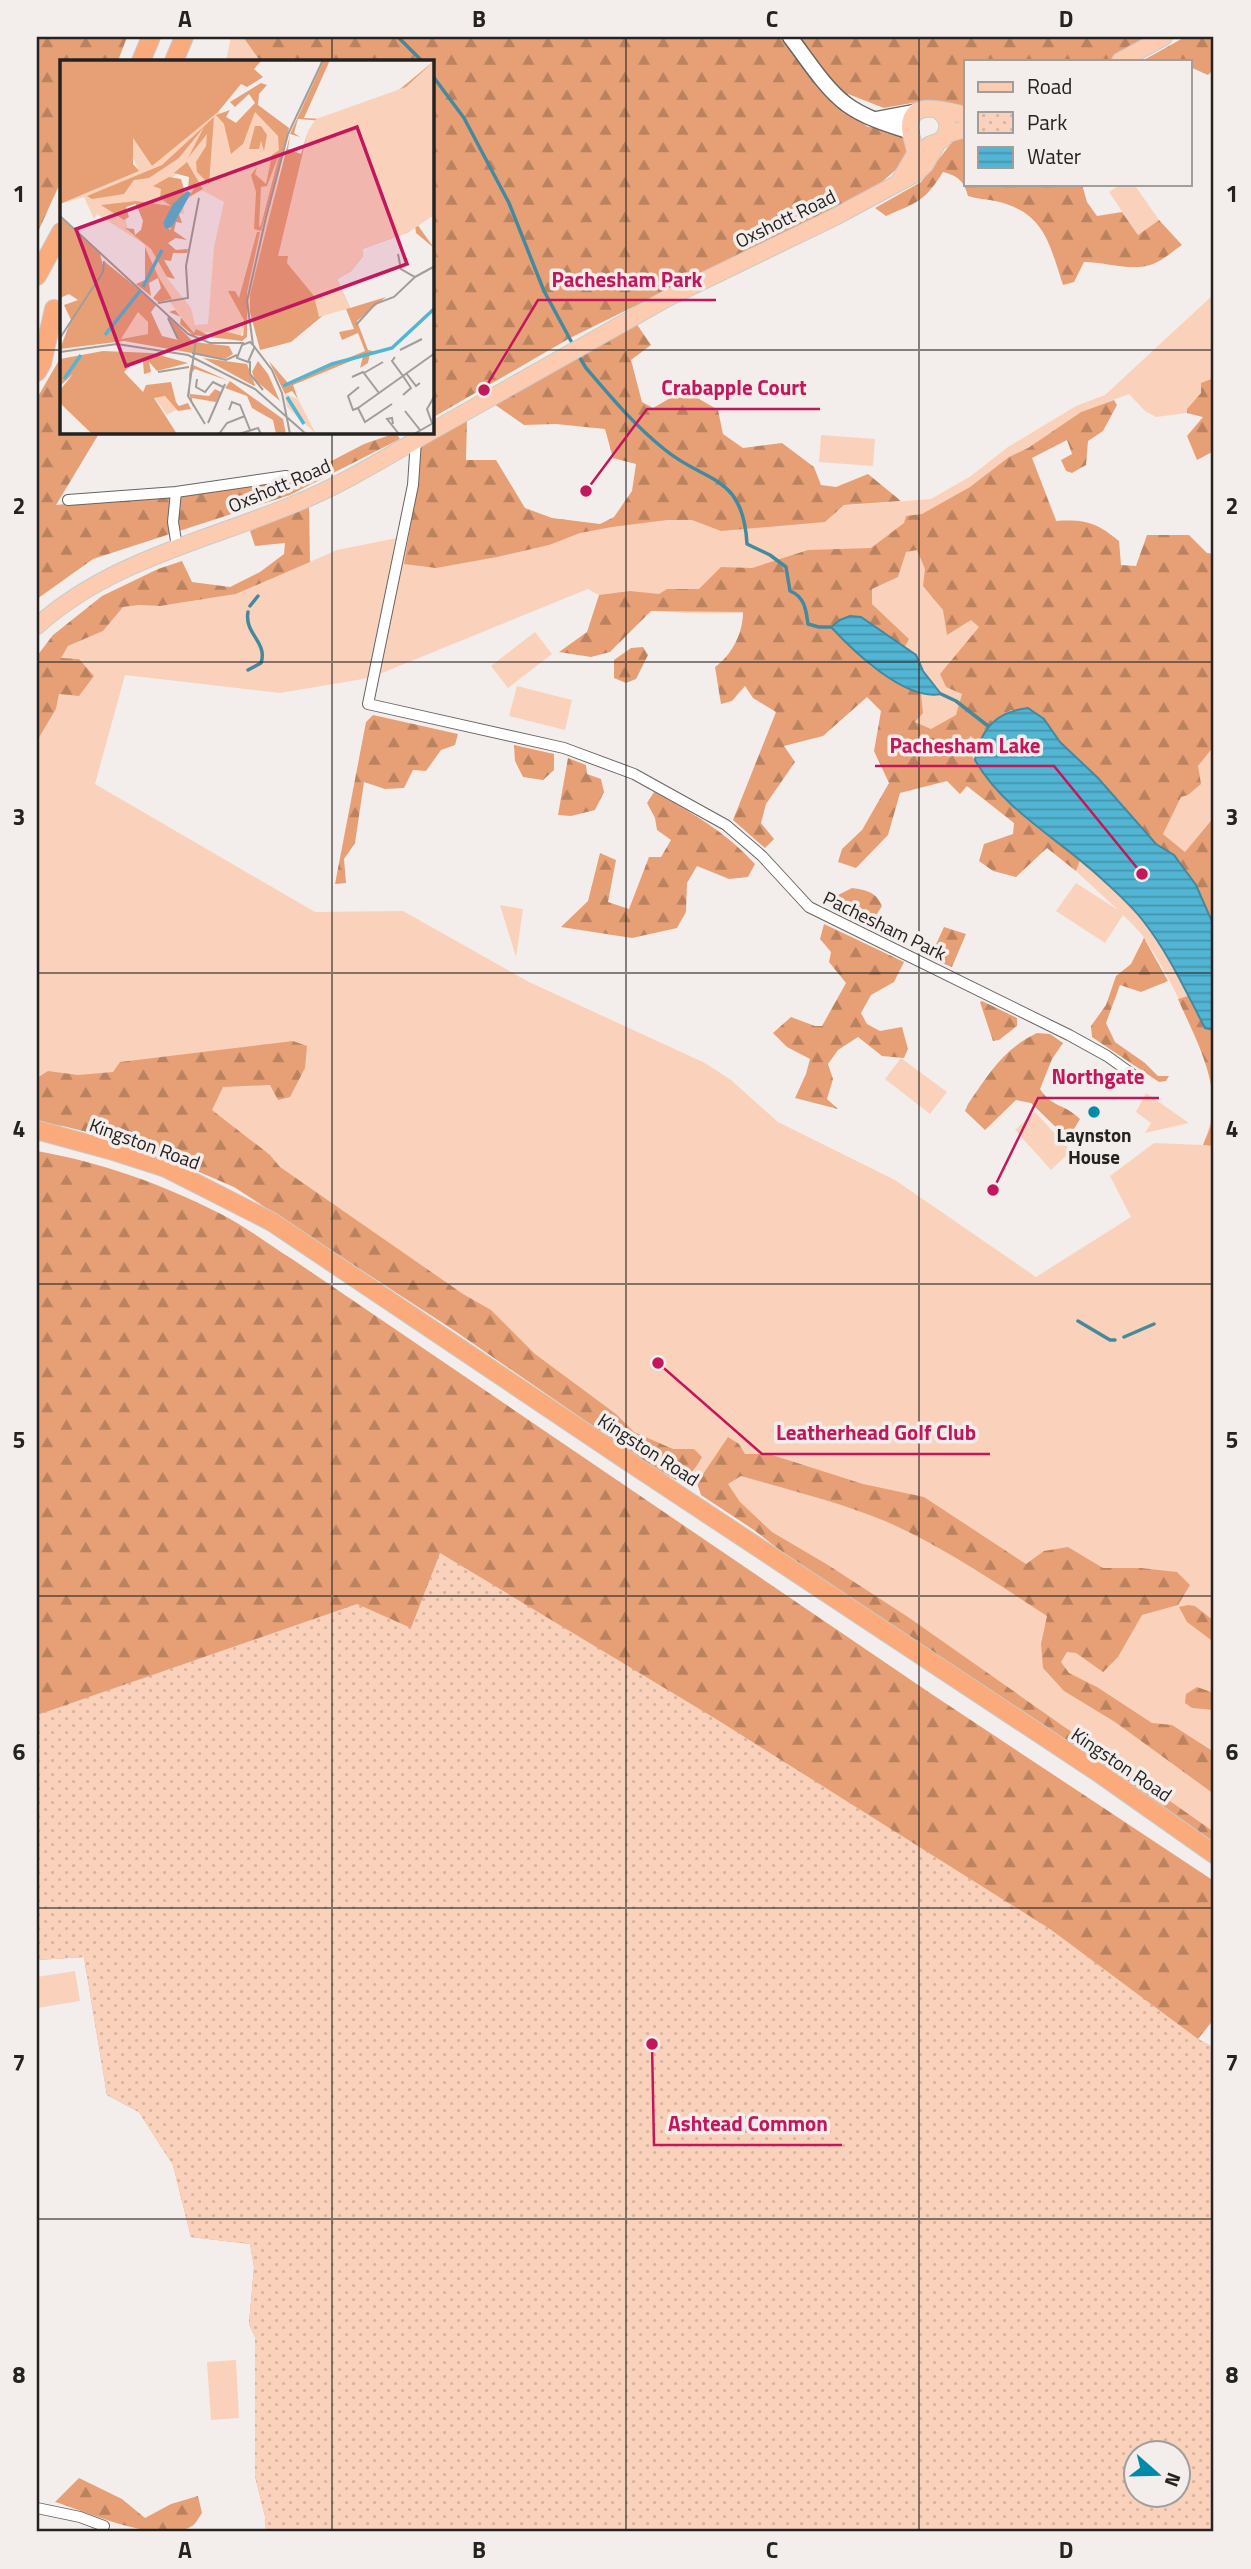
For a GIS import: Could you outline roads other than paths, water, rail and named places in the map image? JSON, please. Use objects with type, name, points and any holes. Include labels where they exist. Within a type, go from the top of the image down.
[{"type":"highway","points":[[141,60],[151,37]]},
{"type":"highway","points":[[174,60],[184,37]]},
{"type":"highway","points":[[37,276],[60,234]]},
{"type":"highway","points":[[37,337],[58,302]]},
{"type":"highway","points":[[37,372],[42,363],[58,302]]},
{"type":"highway","name":"Kingston Road","points":[[37,1130],[166,1168],[272,1222],[1099,1773],[1214,1854]]},
{"type":"main road","points":[[1122,60],[1164,37]]},
{"type":"main road","points":[[898,183],[915,154],[911,120],[919,111],[925,108],[964,115]]},
{"type":"main road","points":[[937,110],[946,117],[941,139]]},
{"type":"main road","points":[[912,134],[923,144],[964,130]]},
{"type":"main road","name":"Oxshott Road","points":[[434,430],[666,299],[845,212],[915,174],[925,165],[941,139]]},
{"type":"main road","name":"Oxshott Road","points":[[37,626],[79,594],[110,576],[177,547],[296,504],[426,434]]},
{"type":"street","points":[[790,37],[845,104],[912,134]]},
{"type":"street","points":[[877,119],[919,111]]},
{"type":"street","name":"Pachesham Park","points":[[426,434],[368,704],[564,748],[634,774],[726,825],[762,856],[808,907],[1069,1035],[1107,1056],[1139,1079]]},
{"type":"street","name":"Oxshott Road","points":[[68,499],[176,492],[286,476]]},
{"type":"street","points":[[176,492],[173,522],[177,547]]},
{"type":"street","points":[[37,2508],[80,2517],[104,2526]]},
{"type":"water","points":[[850,616],[861,617],[916,655],[923,671],[941,694],[912,690],[866,661],[831,627]]},
{"type":"water","points":[[1028,708],[1044,719],[1060,742],[1098,778],[1156,844],[1174,855],[1196,885],[1214,926],[1214,1030],[1205,1028],[1169,960],[1134,911],[1087,865],[1001,795],[975,760],[981,739],[992,723],[1007,713]]},
{"type":"waterway","points":[[398,37],[421,60]]},
{"type":"waterway","points":[[434,78],[464,118],[509,203],[544,291],[571,341]]},
{"type":"waterway","points":[[580,358],[613,400],[653,440],[730,492],[744,521],[747,544],[770,555],[786,567],[790,591],[802,600],[808,624],[831,627]]},
{"type":"waterway","points":[[250,606],[258,596]]},
{"type":"waterway","points":[[248,612],[249,626],[259,643],[262,656],[261,663],[248,670]]},
{"type":"waterway","points":[[941,694],[956,701],[988,726]]},
{"type":"waterway","points":[[1078,1321],[1110,1340],[1115,1340]]},
{"type":"waterway","points":[[1124,1337],[1154,1324]]},
{"type":"place","name":"Pachesham Park","points":[[484,390]]},
{"type":"place","name":"Crabapple Court","points":[[586,491]]},
{"type":"place","name":"Pachesham Lake","points":[[1142,874]]},
{"type":"place","name":"Laynston House","points":[[1094,1112]]},
{"type":"place","name":"Northgate","points":[[993,1190]]},
{"type":"place","name":"Leatherhead Golf Club","points":[[658,1363]]},
{"type":"place","name":"Ashtead Common","points":[[652,2044]]}]
